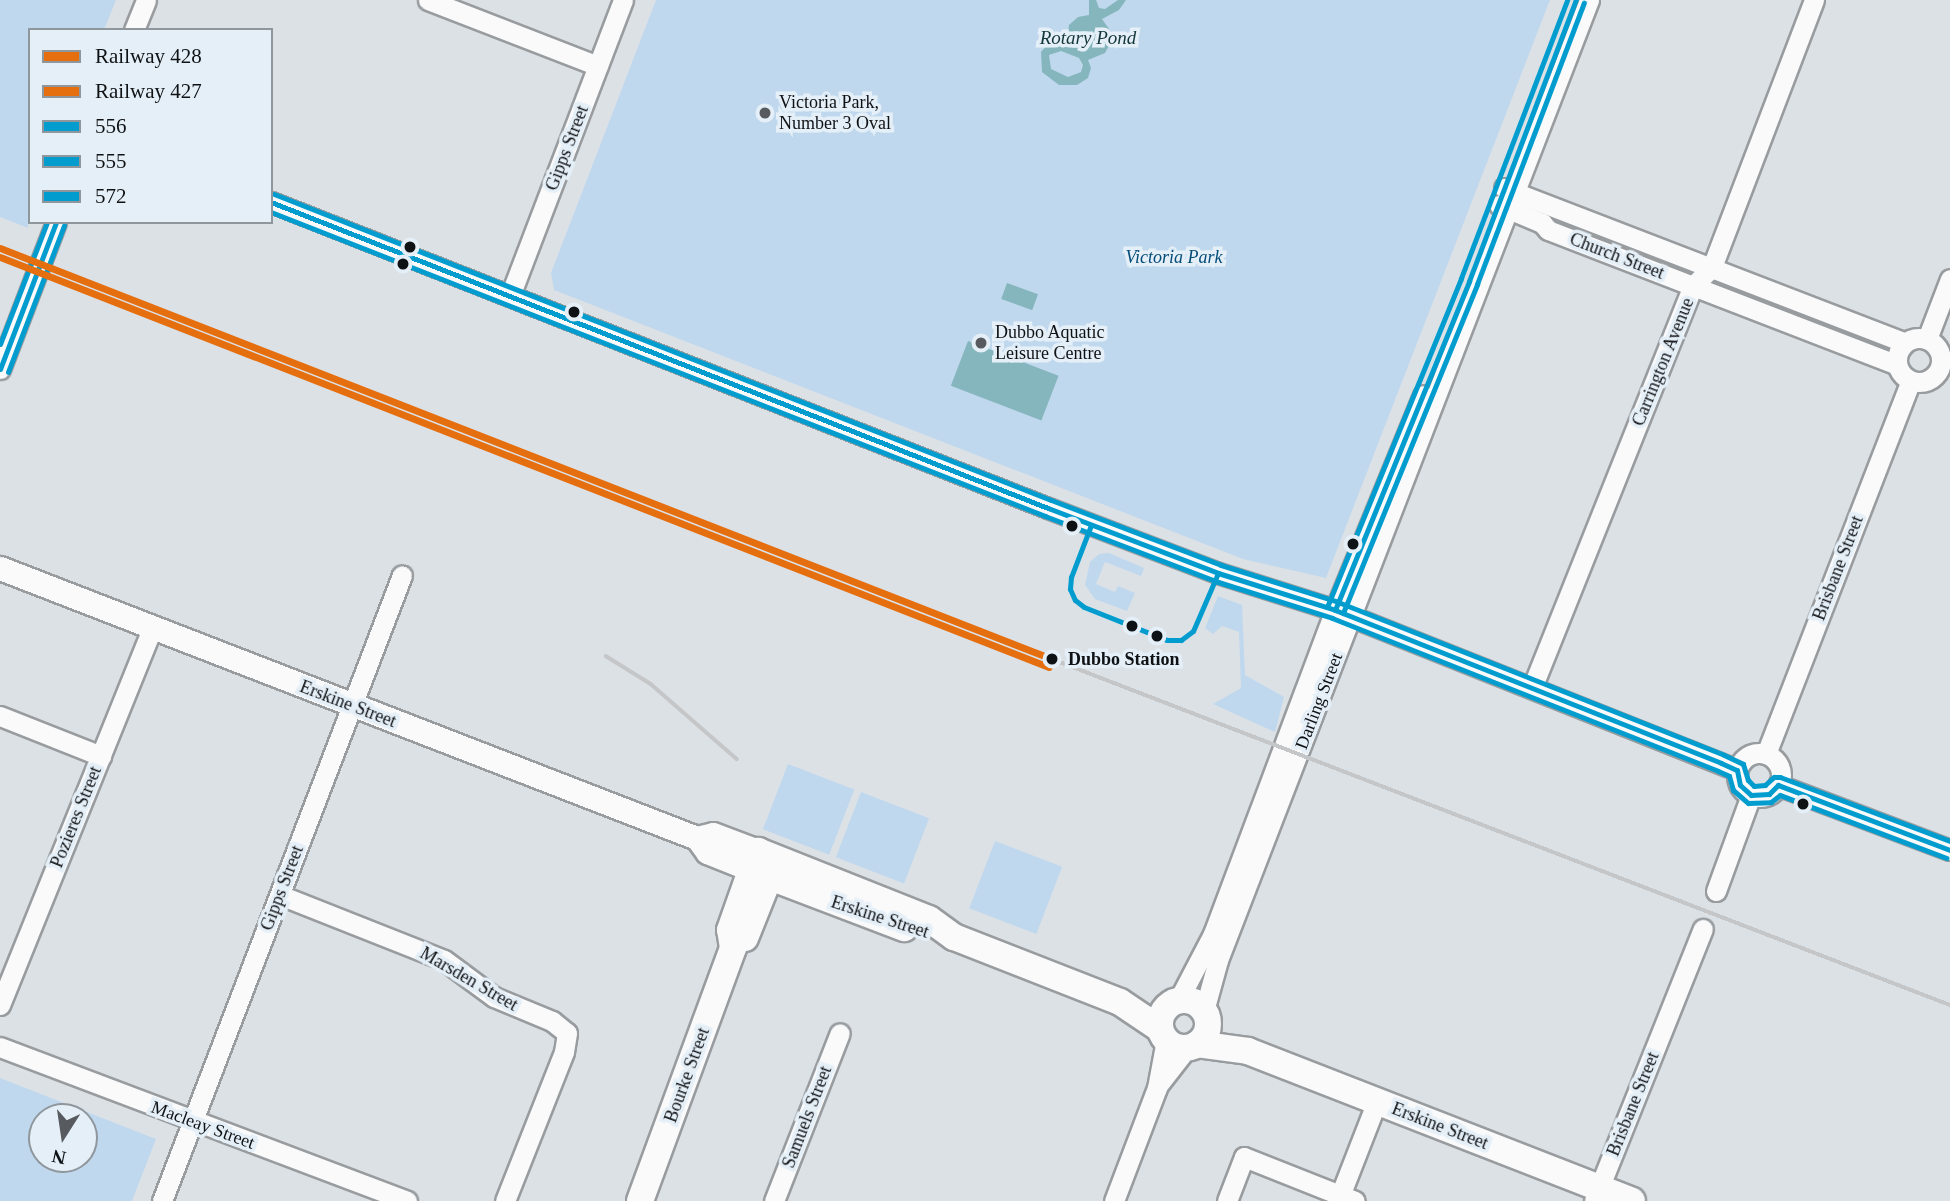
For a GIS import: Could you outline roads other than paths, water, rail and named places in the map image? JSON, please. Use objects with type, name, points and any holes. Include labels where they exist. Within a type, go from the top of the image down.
[{"type":"highway","name":"Erskine Street","points":[[764,864],[923,935],[954,937],[1120,1002],[1176,1028],[1248,1051],[1377,1101],[1597,1194],[1632,1201]]},
{"type":"highway","name":"Bourke Street","points":[[640,1201],[733,948],[747,936],[764,864]]},
{"type":"highway","name":"Erskine Street","points":[[1176,1028],[1193,1001],[1248,1051]]},
{"type":"main road","name":"Erskine Street","points":[[0,568],[697,838],[713,834],[764,864]]},
{"type":"street","points":[[135,28],[146,0]]},
{"type":"street","points":[[428,0],[598,66]]},
{"type":"street","name":"Gipps Street","points":[[510,296],[623,0]]},
{"type":"street","name":"Darling Street","points":[[1506,198],[1576,0]]},
{"type":"street","name":"Darling Street","points":[[1114,1201],[1213,934],[1343,614],[1506,198],[1589,0]]},
{"type":"street","name":"Carrington Avenue","points":[[1532,688],[1693,286],[1712,267],[1814,0]]},
{"type":"street","name":"Church Street","points":[[1506,198],[1712,267],[1904,342]]},
{"type":"street","name":"Church Street","points":[[1506,198],[1548,230],[1896,364]]},
{"type":"street","points":[[273,203],[1218,573],[1343,614],[1737,769]]},
{"type":"street","points":[[0,369],[55,224]]},
{"type":"street","points":[[1927,339],[1950,279]]},
{"type":"street","points":[[1919,337],[1937,346],[1946,359],[1938,372],[1942,380],[1911,381],[1899,371],[1896,364],[1898,352],[1904,342],[1919,337]]},
{"type":"street","name":"Brisbane Street","points":[[1766,754],[1911,381]]},
{"type":"street","name":"Gipps Street","points":[[162,1201],[402,575]]},
{"type":"street","name":"Darling Street","points":[[1206,1014],[1218,960],[1343,614]]},
{"type":"street","name":"Pozieres Street","points":[[0,1005],[152,629]]},
{"type":"street","points":[[0,716],[101,756]]},
{"type":"street","points":[[1766,754],[1773,758],[1780,771],[1778,785],[1763,796],[1751,795],[1740,785],[1737,769],[1748,755],[1766,754]]},
{"type":"street","points":[[1778,785],[1950,850]]},
{"type":"street","points":[[1716,891],[1751,795]]},
{"type":"street","name":"Marsden Street","points":[[280,895],[444,960],[494,997],[552,1021],[567,1033],[564,1052],[505,1201]]},
{"type":"street","name":"Brisbane Street","points":[[1597,1194],[1703,929]]},
{"type":"street","name":"Samuels Street","points":[[775,1201],[840,1033]]},
{"type":"street","name":"Macleay Street","points":[[0,1047],[407,1201]]},
{"type":"street","points":[[1227,1201],[1244,1157],[1345,1199],[1377,1101]]},
{"type":"water","name":"Rotary Pond","points":[[1089,0],[1096,0],[1099,8],[1105,9],[1118,0],[1126,0],[1119,10],[1102,19],[1109,29],[1110,44],[1105,53],[1088,60],[1091,68],[1088,78],[1077,85],[1059,85],[1042,72],[1041,52],[1048,44],[1067,44],[1069,25],[1078,17],[1089,15]],"holes":[[[1061,51],[1079,58],[1083,65],[1081,72],[1068,77],[1051,69],[1049,55]]]},
{"type":"water","points":[[1007,283],[1038,294],[1032,310],[1001,299]]},
{"type":"water","points":[[968,341],[1059,376],[1041,421],[951,386]]},
{"type":"railway","points":[[606,656],[651,684],[737,759]]},
{"type":"railway","points":[[1052,659],[1950,1005]]},
{"type":"rail line","name":"428","points":[[0,248],[1052,659]]},
{"type":"rail line","name":"427","points":[[0,257],[1049,667]]},
{"type":"place","name":"Victoria Park, Number 3 Oval","points":[[765,113]]},
{"type":"place","name":"Dubbo Aquatic Leisure Centre","points":[[981,343]]},
{"type":"place","name":"Dubbo Station","points":[[1052,659]]},
{"type":"park label","name":"Victoria Park","points":[[1174,257]]}]
